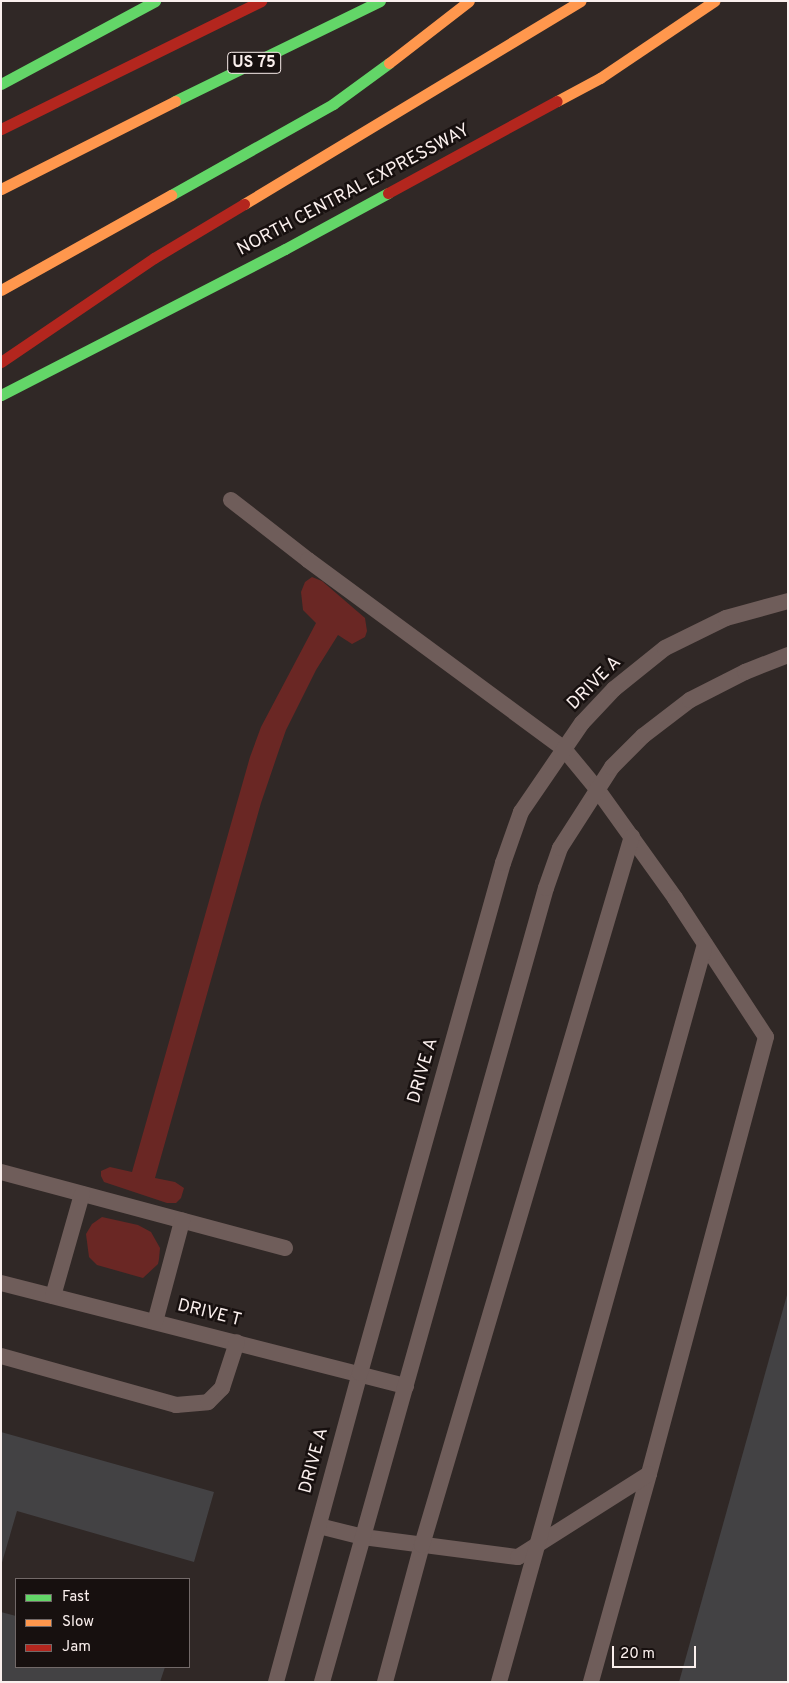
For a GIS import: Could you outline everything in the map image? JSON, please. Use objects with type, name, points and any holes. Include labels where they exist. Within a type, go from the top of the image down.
[{"type":"main road","points":[[1,84],[155,1]]},
{"type":"main road","points":[[1,129],[261,1]]},
{"type":"main road","name":"US 75","points":[[1,189],[128,124],[380,1]]},
{"type":"main road","points":[[1,290],[333,104],[437,28],[468,1]]},
{"type":"main road","points":[[1,362],[154,258],[580,1]]},
{"type":"main road","name":"NORTH CENTRAL EXPRESSWAY","points":[[1,395],[285,249],[600,78],[714,1]]},
{"type":"main road","points":[[1,129],[144,45]]},
{"type":"lane","points":[[231,500],[308,560],[564,749],[632,836],[766,1037],[649,1474],[591,1682]]},
{"type":"lane","name":"DRIVE A","points":[[276,1682],[360,1373],[503,863],[521,812],[582,723],[614,689],[665,648],[726,618],[788,601]]},
{"type":"lane","points":[[322,1682],[546,888],[560,848],[612,768],[643,736],[690,700],[745,672],[788,655]]},
{"type":"lane","points":[[385,1682],[422,1545],[632,836]]},
{"type":"lane","points":[[499,1682],[705,944]]},
{"type":"lane","points":[[1,1172],[285,1248]]},
{"type":"lane","points":[[53,1296],[82,1194]]},
{"type":"lane","points":[[155,1322],[182,1221]]},
{"type":"lane","name":"DRIVE T","points":[[1,1283],[406,1386]]},
{"type":"lane","points":[[1,1356],[176,1405],[208,1402],[222,1388],[236,1342]]},
{"type":"lane","points":[[318,1526],[363,1537],[518,1556],[649,1474]]},
{"type":"shaded area","points":[[312,577],[322,581],[365,618],[367,631],[365,637],[352,644],[338,635],[316,670],[286,730],[261,803],[155,1178],[175,1182],[184,1188],[181,1198],[176,1203],[167,1203],[104,1182],[101,1171],[110,1167],[132,1172],[250,757],[261,727],[316,623],[303,610],[301,592],[305,582]]},
{"type":"shaded area","points":[[102,1217],[138,1225],[151,1232],[160,1248],[159,1259],[158,1264],[143,1278],[97,1265],[89,1257],[86,1234],[92,1224]]},
{"type":"building","points":[[787,1295],[788,1682],[679,1682]]},
{"type":"building","points":[[1,1432],[214,1492],[194,1562],[17,1511],[1,1566]]},
{"type":"building","points":[[1,1612],[15,1616],[15,1668],[165,1668],[160,1682],[1,1682]]},
{"type":"traffic: fast","points":[[1,84],[155,1]]},
{"type":"traffic: fast","points":[[175,101],[380,1]]},
{"type":"traffic: fast","points":[[171,195],[333,104],[389,63]]},
{"type":"traffic: fast","points":[[1,395],[285,249],[388,193]]},
{"type":"traffic: slow","points":[[389,63],[469,1]]},
{"type":"traffic: slow","points":[[244,204],[580,1]]},
{"type":"traffic: slow","points":[[557,101],[600,78],[714,1]]},
{"type":"traffic: slow","points":[[1,189],[175,101]]},
{"type":"traffic: slow","points":[[1,290],[171,195]]},
{"type":"traffic: jam","points":[[1,129],[261,1]]},
{"type":"traffic: jam","points":[[388,193],[557,101]]},
{"type":"traffic: jam","points":[[1,362],[154,258],[244,204]]}]
